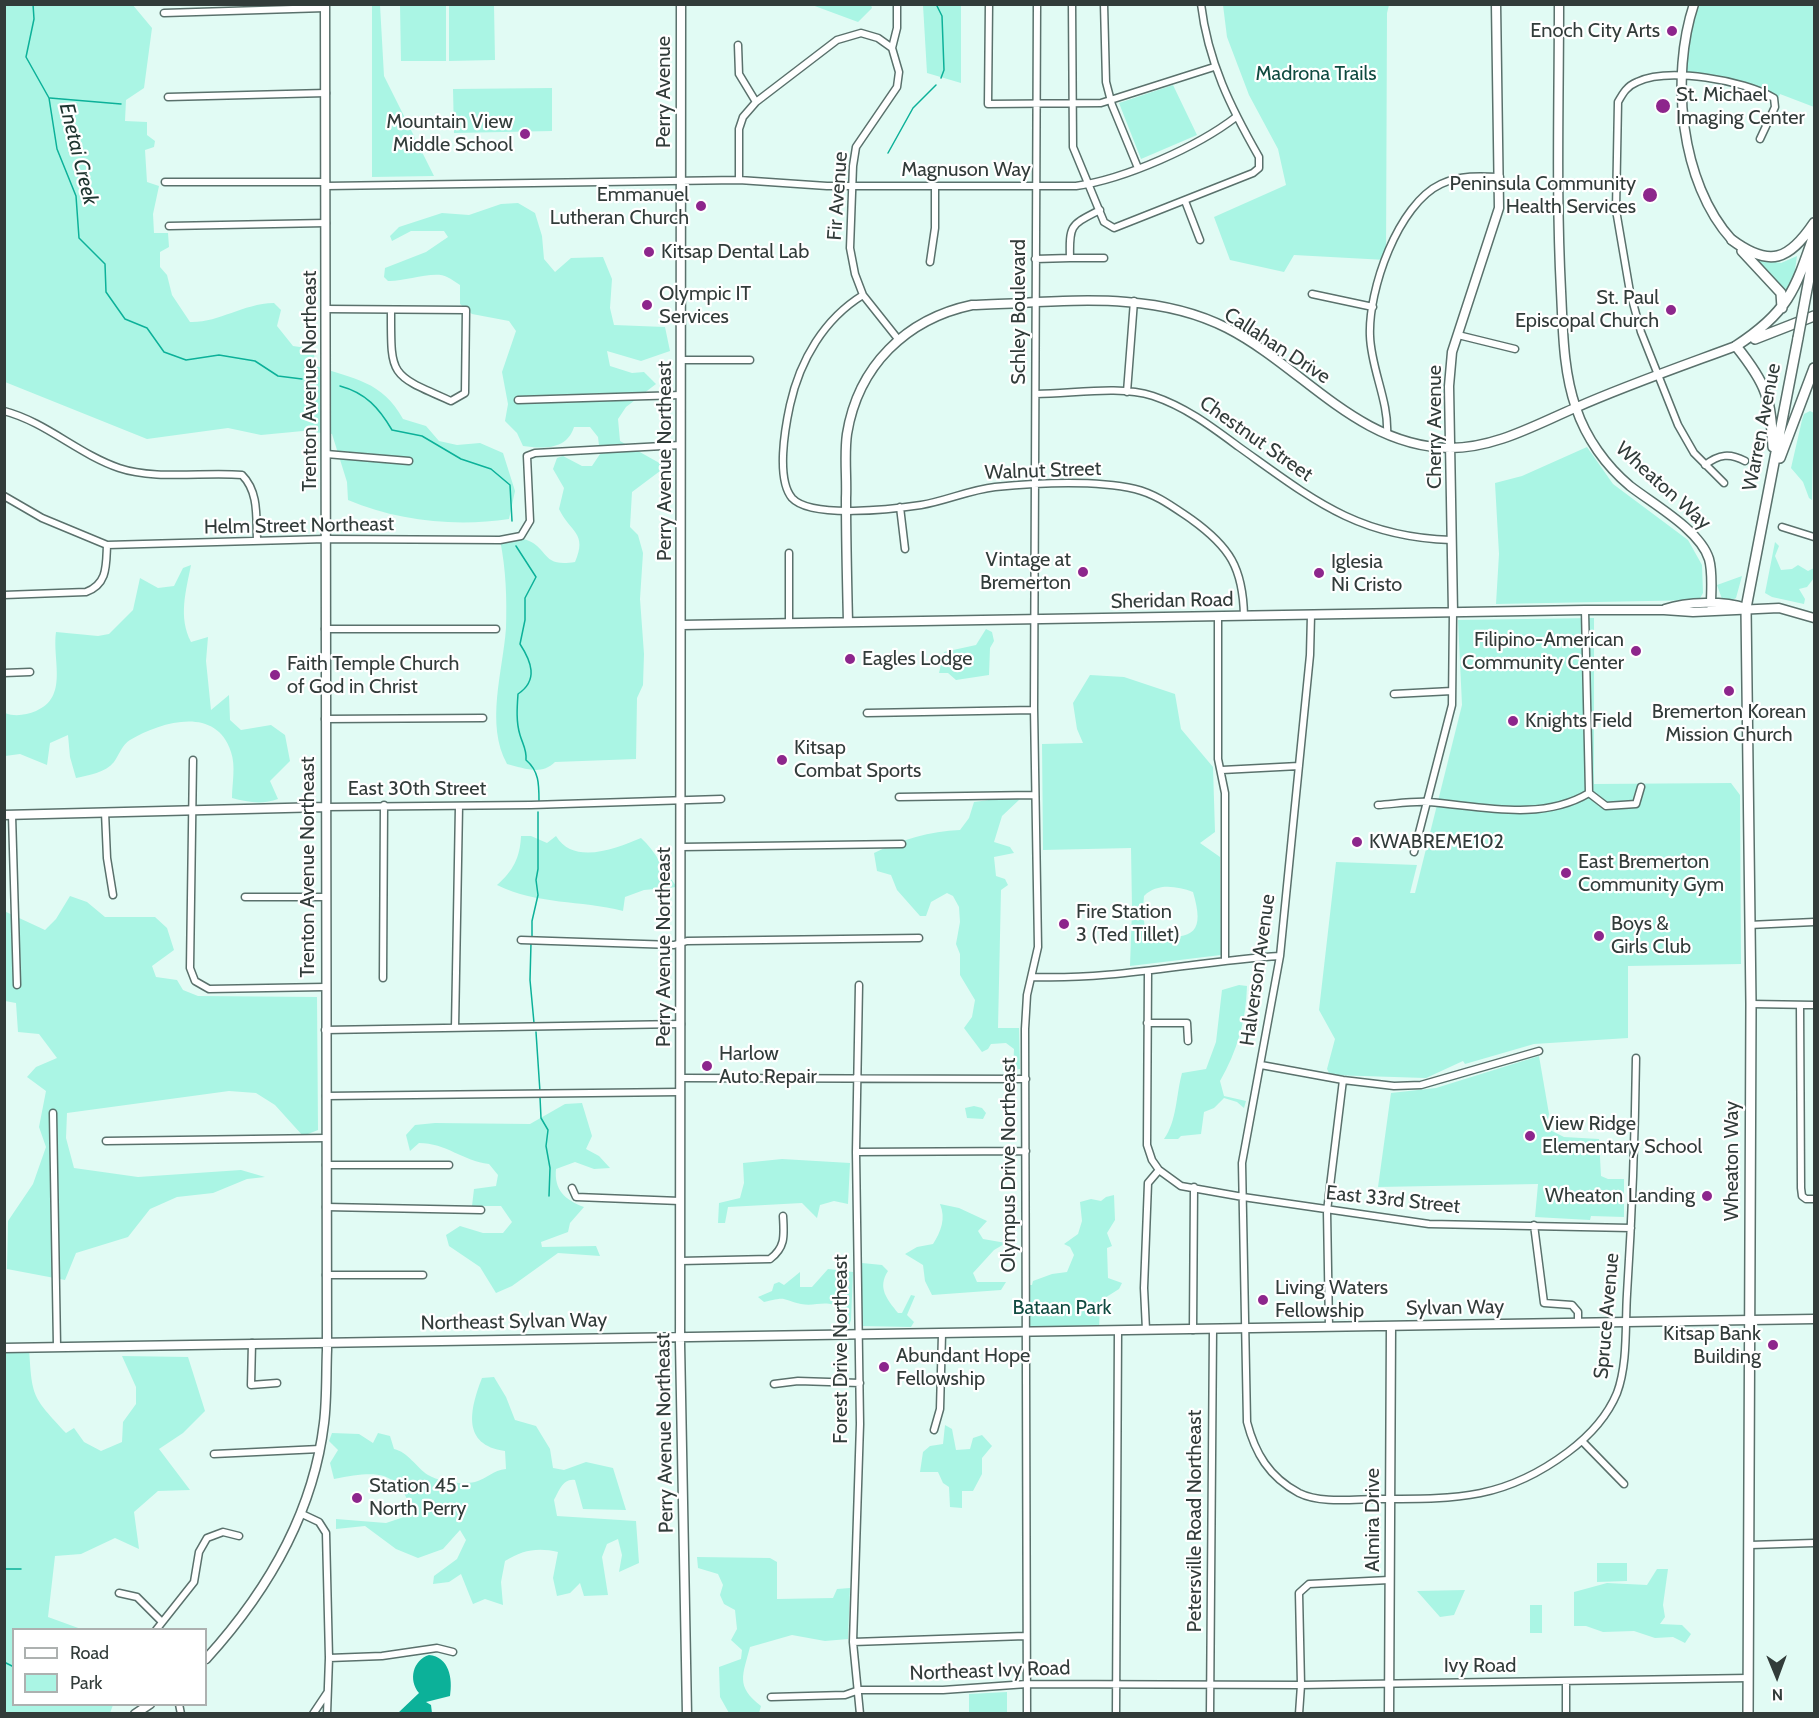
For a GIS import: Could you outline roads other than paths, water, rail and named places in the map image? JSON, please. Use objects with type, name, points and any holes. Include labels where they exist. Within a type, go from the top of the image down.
[{"type":"main road","name":"Perry Avenue","points":[[681,4],[681,180]]},
{"type":"main road","name":"Cherry Avenue","points":[[1453,613],[1449,386],[1452,354],[1497,217],[1500,177],[1496,4]]},
{"type":"main road","name":"Wheaton Way","points":[[1559,4],[1560,269],[1565,357],[1575,407],[1594,446],[1614,470],[1630,486],[1675,520],[1701,546],[1710,562],[1711,605]]},
{"type":"main road","points":[[1695,4],[1686,44],[1684,76],[1684,131],[1689,158],[1705,201],[1732,240],[1778,289],[1782,298],[1781,309]]},
{"type":"main road","name":"Trenton Avenue Northeast","points":[[207,1658],[264,1586],[302,1514],[320,1449],[325,1413],[327,1342],[324,987],[327,224],[325,6]]},
{"type":"main road","name":"Perry Avenue Northeast","points":[[681,180],[680,1336],[687,1713]]},
{"type":"main road","points":[[1732,240],[1754,254],[1778,257],[1797,246],[1815,223]]},
{"type":"main road","points":[[1736,346],[1765,327],[1791,296],[1815,235]]},
{"type":"main road","name":"Warren Avenue","points":[[1746,608],[1815,252]]},
{"type":"main road","name":"Callahan Drive","points":[[848,622],[847,436],[851,418],[870,372],[898,339],[924,321],[948,310],[972,305],[1134,301],[1169,308],[1227,328],[1365,425],[1416,445],[1450,448],[1498,440],[1575,407],[1736,346]]},
{"type":"main road","points":[[1736,346],[1815,316]]},
{"type":"main road","points":[[1736,346],[1759,375],[1768,394],[1774,464]]},
{"type":"main road","points":[[1769,488],[1815,368]]},
{"type":"main road","name":"Sheridan Road","points":[[1664,609],[1675,606],[1734,604],[1746,608],[1785,608],[1815,618]]},
{"type":"main road","name":"Wheaton Way","points":[[1746,608],[1750,1004],[1748,1713]]},
{"type":"main road","name":"Sheridan Road","points":[[681,625],[1664,609],[1684,612],[1734,612],[1746,608]]},
{"type":"main road","name":"East 30th Street","points":[[8,815],[325,807]]},
{"type":"main road","name":"Sylvan Way","points":[[1025,1332],[1815,1319]]},
{"type":"main road","name":"Almira Drive","points":[[1389,1713],[1391,1326]]},
{"type":"main road","name":"Northeast Sylvan Way","points":[[4,1348],[1025,1332]]},
{"type":"street","points":[[739,180],[739,129],[743,117],[756,102],[842,37],[861,33],[878,38],[892,48],[897,28],[897,4]]},
{"type":"street","points":[[989,4],[988,104],[1101,103],[1214,66]]},
{"type":"street","name":"Schley Boulevard","points":[[1034,619],[1037,4]]},
{"type":"street","points":[[1072,4],[1073,147],[1104,222],[1110,227],[1120,227],[1253,173],[1260,165],[1259,157],[1236,117],[1214,66],[1201,4]]},
{"type":"street","points":[[1104,4],[1104,70],[1111,100],[1138,168]]},
{"type":"street","points":[[164,13],[325,6]]},
{"type":"street","points":[[738,45],[739,74],[756,102]]},
{"type":"street","name":"Fir Avenue","points":[[892,48],[899,72],[897,87],[856,147],[850,248],[855,274],[863,295],[898,339]]},
{"type":"street","points":[[1724,483],[1694,453],[1678,425],[1658,375],[1628,284],[1619,238],[1616,202],[1618,102],[1624,90],[1638,81],[1684,76],[1737,83],[1770,95],[1776,103],[1760,139]]},
{"type":"street","points":[[168,97],[326,93]]},
{"type":"street","name":"Magnuson Way","points":[[165,182],[326,184],[739,180],[853,186],[936,187],[1036,187],[1089,184],[1138,168],[1203,140],[1236,117]]},
{"type":"street","points":[[1387,435],[1388,421],[1374,369],[1370,335],[1378,281],[1390,248],[1418,200],[1434,188],[1452,180],[1470,176],[1500,177]]},
{"type":"street","points":[[930,262],[935,228],[936,187]]},
{"type":"street","points":[[1185,201],[1200,240]]},
{"type":"street","points":[[1070,258],[1070,231],[1073,224],[1100,210]]},
{"type":"street","points":[[169,226],[327,224]]},
{"type":"street","points":[[1035,259],[1104,258]]},
{"type":"street","points":[[1312,294],[1373,307]]},
{"type":"street","name":"Walnut Street","points":[[863,295],[834,316],[813,345],[797,378],[784,436],[785,484],[792,498],[806,507],[846,510],[900,507],[929,503],[973,490],[1035,485],[1109,484],[1138,489],[1163,500],[1208,531],[1228,552],[1239,572],[1244,616]]},
{"type":"street","points":[[1127,392],[1134,301]]},
{"type":"street","points":[[326,309],[466,310],[465,393],[459,398],[451,401],[401,377],[391,358],[391,310]]},
{"type":"street","points":[[1458,335],[1515,350]]},
{"type":"street","points":[[681,360],[750,360]]},
{"type":"street","name":"Chestnut Street","points":[[1036,394],[1127,392],[1152,396],[1193,414],[1306,494],[1347,519],[1389,532],[1424,539],[1451,540]]},
{"type":"street","points":[[518,400],[681,395]]},
{"type":"street","points":[[4,411],[39,426],[96,459],[121,469],[141,473],[242,475],[252,488],[255,501],[257,540]]},
{"type":"street","name":"Helm Street Northeast","points":[[4,496],[42,518],[107,544],[221,544],[257,540],[326,539],[500,540],[521,536],[530,521],[527,456],[535,453],[681,445]]},
{"type":"street","points":[[326,454],[410,461]]},
{"type":"street","points":[[1705,465],[1717,456],[1725,455],[1734,455],[1745,461]]},
{"type":"street","points":[[900,507],[905,549]]},
{"type":"street","points":[[1782,526],[1815,537]]},
{"type":"street","points":[[4,595],[86,592],[95,589],[106,574],[107,544]]},
{"type":"street","points":[[789,553],[789,623]]},
{"type":"street","points":[[1585,610],[1588,793]]},
{"type":"street","name":"Cherry Avenue","points":[[1414,852],[1448,729],[1452,691],[1453,613]]},
{"type":"street","name":"Halverson Avenue","points":[[1247,1329],[1242,1162],[1280,956],[1310,655],[1311,615]]},
{"type":"street","points":[[1218,616],[1218,759],[1225,793],[1225,961]]},
{"type":"street","name":"Olympus Drive Northeast","points":[[1027,1713],[1025,1636],[1026,1012],[1038,947],[1034,795],[1034,619]]},
{"type":"street","points":[[326,629],[496,629]]},
{"type":"street","points":[[4,673],[30,672]]},
{"type":"street","points":[[1394,694],[1452,691]]},
{"type":"street","points":[[867,713],[1034,710]]},
{"type":"street","points":[[326,720],[483,718]]},
{"type":"street","points":[[193,760],[190,968],[195,981],[209,989],[324,987]]},
{"type":"street","points":[[1222,770],[1299,766]]},
{"type":"street","points":[[1588,793],[1606,806],[1636,804],[1641,787]]},
{"type":"street","points":[[1378,805],[1426,802],[1514,810],[1550,806],[1588,793]]},
{"type":"street","points":[[899,797],[1034,795]]},
{"type":"street","name":"East 30th Street","points":[[325,807],[721,799]]},
{"type":"street","points":[[383,978],[384,806]]},
{"type":"street","points":[[455,1028],[459,806]]},
{"type":"street","points":[[105,812],[106,858],[113,895]]},
{"type":"street","points":[[8,815],[17,985]]},
{"type":"street","points":[[681,846],[902,844]]},
{"type":"street","points":[[245,897],[325,897]]},
{"type":"street","points":[[1749,925],[1815,922]]},
{"type":"street","points":[[521,940],[674,945],[919,938]]},
{"type":"street","points":[[1033,977],[1069,978],[1148,972],[1280,956]]},
{"type":"street","points":[[1146,1330],[1148,1183],[1159,1170],[1147,1145],[1148,972]]},
{"type":"street","name":"Forest Drive Northeast","points":[[859,985],[856,1152],[860,1383],[854,1642],[860,1713]]},
{"type":"street","points":[[1750,1004],[1815,1005]]},
{"type":"street","points":[[1800,1005],[1802,1196],[1806,1199],[1815,1199]]},
{"type":"street","points":[[1148,1023],[1187,1023],[1188,1041]]},
{"type":"street","points":[[325,1030],[681,1024]]},
{"type":"street","points":[[1261,1065],[1384,1087],[1421,1085],[1539,1051]]},
{"type":"street","name":"Spruce Avenue","points":[[1247,1329],[1247,1422],[1254,1446],[1264,1464],[1281,1482],[1300,1494],[1331,1500],[1445,1499],[1481,1495],[1518,1483],[1543,1471],[1582,1441],[1601,1421],[1617,1393],[1624,1359],[1635,1168],[1636,1059]]},
{"type":"street","points":[[681,1077],[857,1080],[1026,1079]]},
{"type":"street","points":[[1329,1327],[1327,1211],[1343,1080]]},
{"type":"street","points":[[326,1096],[680,1092]]},
{"type":"street","points":[[53,1113],[57,1346]]},
{"type":"street","points":[[106,1141],[326,1138]]},
{"type":"street","points":[[856,1152],[1026,1151]]},
{"type":"street","points":[[326,1165],[449,1165]]},
{"type":"street","name":"East 33rd Street","points":[[1159,1170],[1181,1186],[1327,1211],[1429,1224],[1631,1228]]},
{"type":"street","points":[[1193,1330],[1194,1187]]},
{"type":"street","points":[[572,1188],[576,1197],[680,1201]]},
{"type":"street","points":[[326,1207],[481,1210]]},
{"type":"street","points":[[680,1261],[770,1259],[780,1252],[785,1239],[783,1216]]},
{"type":"street","points":[[1534,1225],[1544,1303],[1572,1305],[1578,1312],[1578,1322]]},
{"type":"street","points":[[326,1275],[423,1275]]},
{"type":"street","name":"Petersville Road Northeast","points":[[1210,1713],[1213,1329]]},
{"type":"street","points":[[1116,1713],[1118,1331]]},
{"type":"street","points":[[934,1430],[940,1409],[942,1334]]},
{"type":"street","points":[[252,1343],[251,1384],[277,1383]]},
{"type":"street","points":[[774,1384],[790,1381],[860,1383]]},
{"type":"street","points":[[1582,1441],[1624,1484]]},
{"type":"street","points":[[214,1454],[320,1449]]},
{"type":"street","points":[[302,1514],[319,1522],[326,1533],[329,1658],[327,1713]]},
{"type":"street","points":[[157,1628],[196,1578],[199,1552],[207,1538],[223,1532],[239,1536]]},
{"type":"street","points":[[1750,1545],[1815,1543]]},
{"type":"street","points":[[1299,1713],[1301,1685],[1299,1593],[1310,1584],[1389,1580]]},
{"type":"street","points":[[191,1585],[198,1590]]},
{"type":"street","points":[[119,1593],[137,1597],[162,1622]]},
{"type":"street","points":[[854,1642],[1025,1636]]},
{"type":"street","points":[[329,1658],[401,1654],[437,1648],[453,1652]]},
{"type":"street","name":"Ivy Road","points":[[1210,1684],[1301,1685],[1749,1678]]},
{"type":"street","points":[[1566,1682],[1566,1713]]},
{"type":"street","name":"Northeast Ivy Road","points":[[771,1697],[845,1695],[859,1690],[943,1690],[1027,1684],[1210,1684]]},
{"type":"street","points":[[313,1713],[327,1692]]},
{"type":"waterway","name":"Enetai Creek","points":[[33,4],[34,19],[26,57],[49,98],[57,149],[76,196],[79,238],[105,264],[106,292],[125,319],[147,328],[164,352],[186,360],[219,355],[255,361],[278,376],[302,379]]},
{"type":"waterway","points":[[936,4],[942,16],[944,70],[941,78]]},
{"type":"waterway","points":[[888,153],[913,108],[936,85]]},
{"type":"waterway","points":[[50,98],[121,104]]},
{"type":"waterway","name":"Enetai Creek","points":[[340,386],[371,402],[392,430],[422,436],[461,459],[491,469],[510,485],[512,521]]},
{"type":"waterway","name":"Enetai Creek","points":[[516,546],[536,577],[525,598],[525,620],[520,644],[530,664],[531,677],[525,689],[518,694],[517,715],[526,760],[534,769],[537,778],[539,801]]},
{"type":"waterway","name":"Enetai Creek","points":[[532,936],[532,921],[538,895],[536,880],[538,812]]},
{"type":"waterway","name":"Enetai Creek","points":[[531,943],[530,980],[534,1023]]},
{"type":"waterway","name":"Enetai Creek","points":[[536,1032],[540,1092]]},
{"type":"waterway","name":"Enetai Creek","points":[[540,1097],[541,1118],[548,1130],[546,1146],[550,1168],[549,1196]]},
{"type":"waterway","points":[[4,1569],[21,1569]]},
{"type":"waterway","points":[[4,1662],[12,1666]]},
{"type":"place","name":"Enoch City Arts","points":[[1672,31]]},
{"type":"place","name":"St. Michael Imaging Center","points":[[1663,106]]},
{"type":"place","name":"Mountain View Middle School","points":[[525,134]]},
{"type":"place","name":"Peninsula Community Health Services","points":[[1650,195]]},
{"type":"place","name":"Emmanuel Lutheran Church","points":[[701,206]]},
{"type":"place","name":"Kitsap Dental Lab","points":[[649,252]]},
{"type":"place","name":"Olympic IT Services","points":[[647,305]]},
{"type":"place","name":"St. Paul Episcopal Church","points":[[1671,310]]},
{"type":"place","name":"Vintage at Bremerton","points":[[1083,572]]},
{"type":"place","name":"Iglesia Ni Cristo","points":[[1319,573]]},
{"type":"place","name":"Filipino-American Community Center","points":[[1636,651]]},
{"type":"place","name":"Eagles Lodge","points":[[850,659]]},
{"type":"place","name":"Faith Temple Church of God in Christ","points":[[275,675]]},
{"type":"place","name":"Bremerton Korean Mission Church","points":[[1729,691]]},
{"type":"place","name":"Knights Field","points":[[1513,721]]},
{"type":"place","name":"Kitsap Combat Sports","points":[[782,760]]},
{"type":"place","name":"KWABREME102","points":[[1357,842]]},
{"type":"place","name":"East Bremerton Community Gym","points":[[1566,873]]},
{"type":"place","name":"Fire Station 3 (Ted Tillet)","points":[[1064,924]]},
{"type":"place","name":"Boys & Girls Club","points":[[1599,936]]},
{"type":"place","name":"Harlow Auto Repair","points":[[707,1066]]},
{"type":"place","name":"View Ridge Elementary School","points":[[1530,1136]]},
{"type":"place","name":"Wheaton Landing","points":[[1707,1196]]},
{"type":"place","name":"Living Waters Fellowship","points":[[1263,1300]]},
{"type":"place","name":"Kitsap Bank Building","points":[[1773,1345]]},
{"type":"place","name":"Abundant Hope Fellowship","points":[[884,1367]]},
{"type":"place","name":"Station 45 - North Perry","points":[[357,1498]]},
{"type":"park label","name":"Madrona Trails","points":[[1316,74]]},
{"type":"park label","name":"Bataan Park","points":[[1062,1308]]}]
